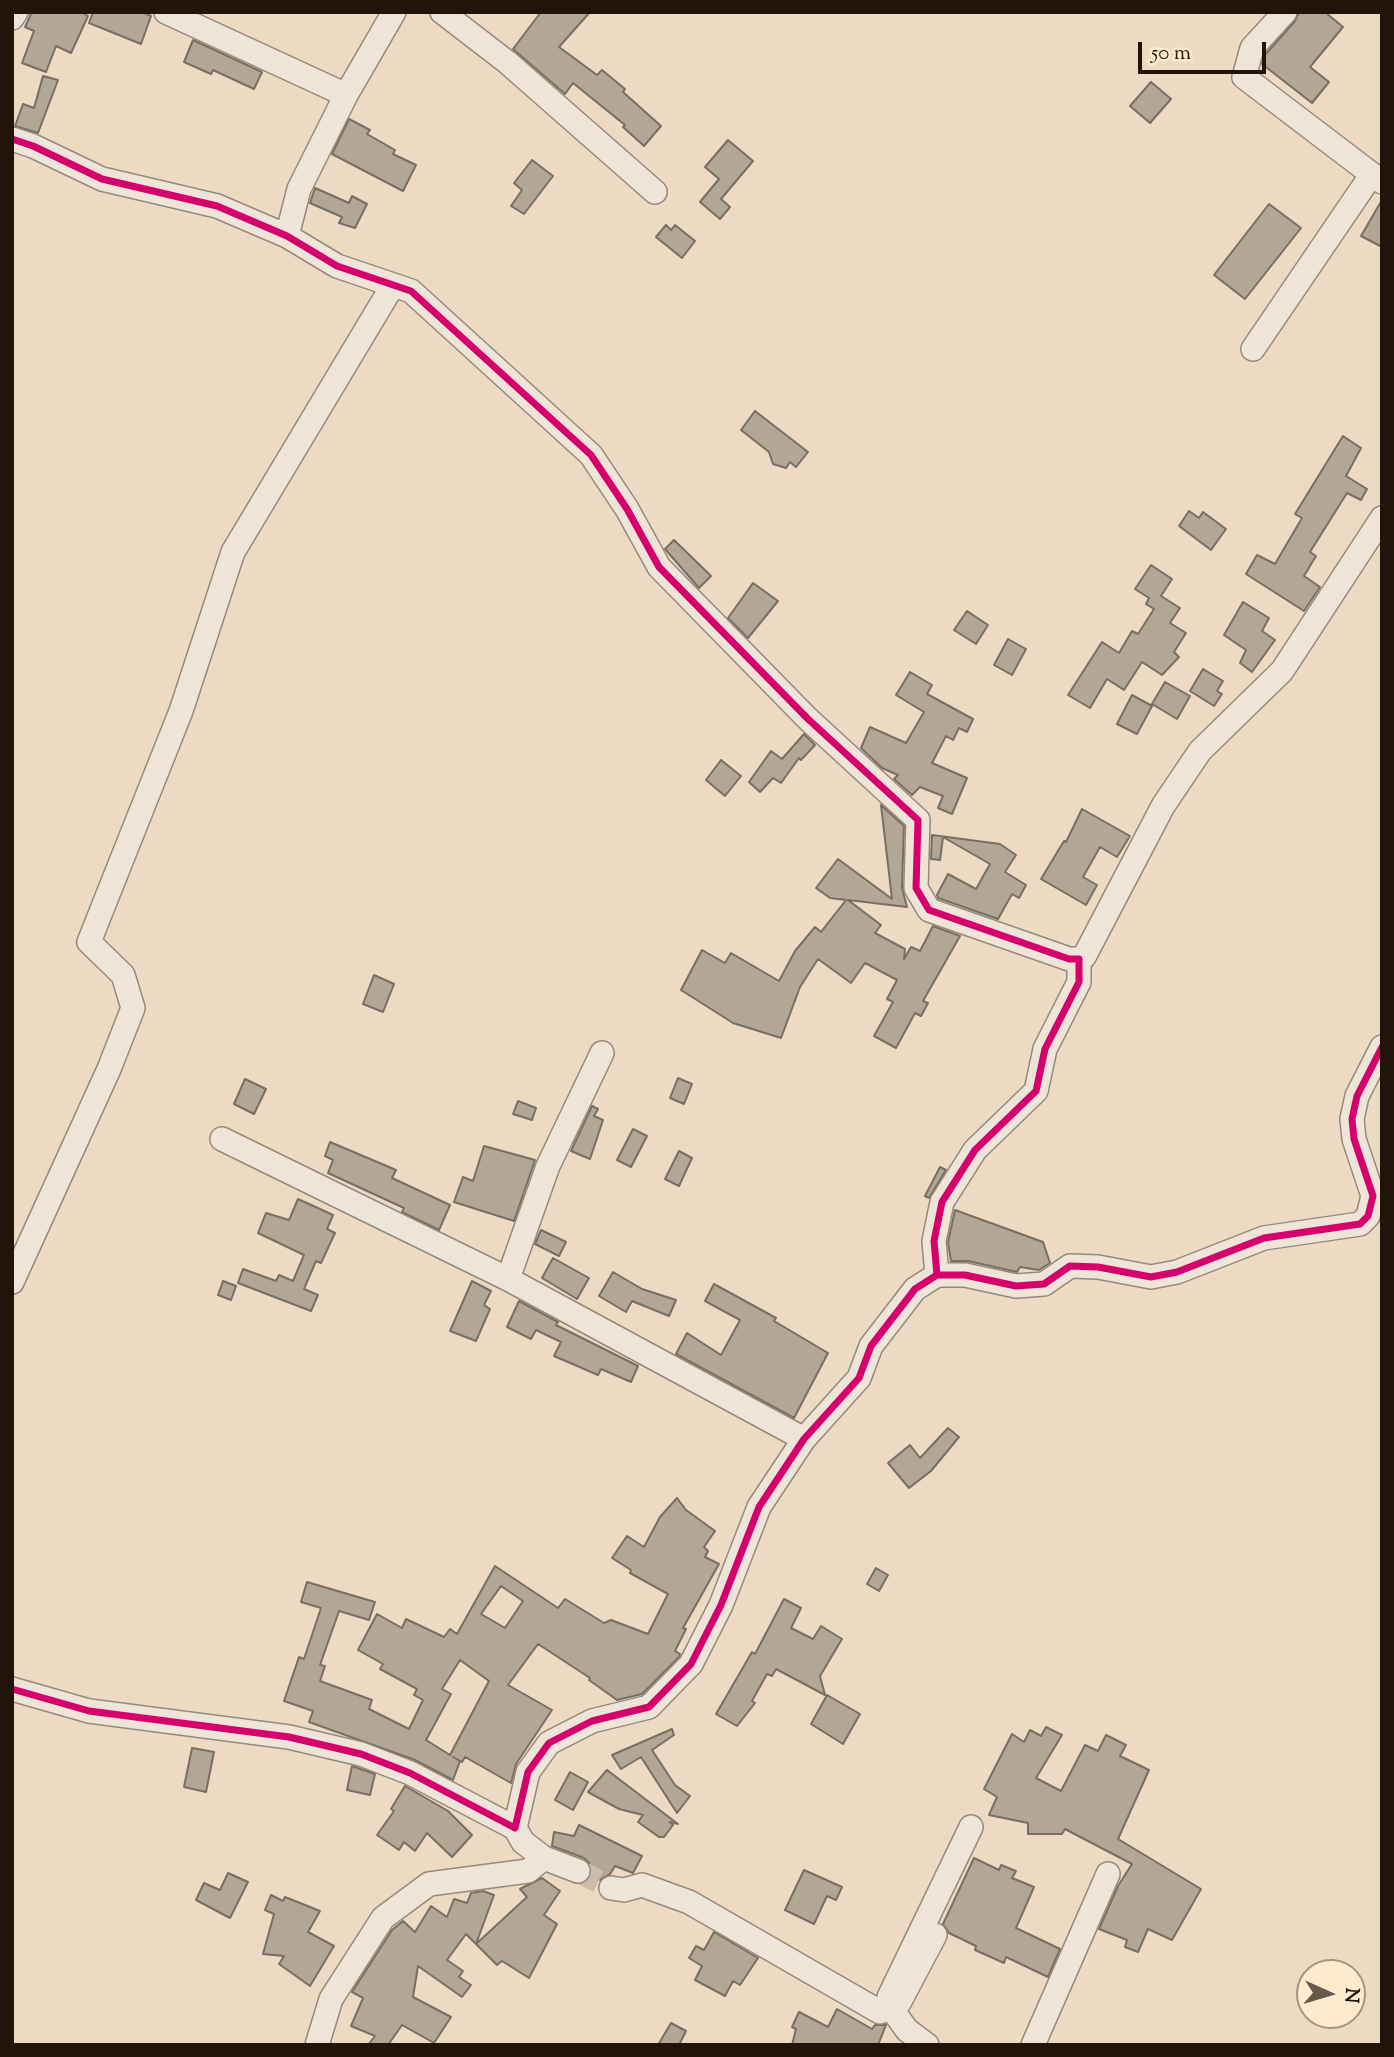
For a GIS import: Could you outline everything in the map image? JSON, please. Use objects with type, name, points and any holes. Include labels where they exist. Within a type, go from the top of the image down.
[{"type":"street","points":[[12,18],[16,12]]},
{"type":"street","points":[[166,12],[346,95]]},
{"type":"street","points":[[287,236],[299,189],[346,95],[394,12]]},
{"type":"street","points":[[442,12],[507,62],[655,192]]},
{"type":"street","points":[[1253,349],[1377,178],[1244,76],[1252,48],[1285,12]]},
{"type":"street","points":[[12,139],[33,146],[102,179],[217,206],[287,236],[337,266],[411,291],[591,454],[628,509],[659,567],[808,719],[918,820],[916,888],[929,910],[1069,959],[1084,957],[1163,806],[1200,751],[1282,671],[1382,518]]},
{"type":"street","points":[[12,1282],[109,1069],[132,1008],[123,975],[89,942],[181,711],[233,552],[393,285]]},
{"type":"street","points":[[937,1275],[934,1241],[942,1202],[975,1150],[1036,1091],[1045,1049],[1079,982],[1079,959]]},
{"type":"street","points":[[515,1828],[528,1772],[549,1743],[592,1721],[649,1707],[691,1664],[721,1605],[760,1507],[804,1439],[859,1378],[870,1346],[915,1289],[937,1275],[965,1275],[1024,1286],[1044,1284],[1070,1266],[1098,1266],[1151,1277],[1177,1272],[1264,1238],[1360,1224],[1368,1216],[1373,1196],[1354,1139],[1352,1118],[1357,1096],[1382,1047]]},
{"type":"street","points":[[508,1279],[548,1166],[602,1053]]},
{"type":"street","points":[[222,1139],[508,1279],[804,1439]]},
{"type":"street","points":[[12,1689],[89,1710],[289,1737],[361,1754],[410,1773],[515,1828],[523,1842],[544,1858],[578,1871]]},
{"type":"street","points":[[927,2045],[907,2030],[891,2008],[889,1997],[971,1827]]},
{"type":"street","points":[[317,2045],[331,1999],[383,1918],[429,1884],[528,1871],[544,1858]]},
{"type":"street","points":[[1033,2045],[1108,1874]]},
{"type":"street","points":[[611,1888],[624,1890],[642,1885],[689,1902],[880,2012],[899,2003],[935,1935]]},
{"type":"building","points":[[32,12],[81,12],[88,16],[71,53],[56,46],[46,72],[22,63],[34,31],[25,27]]},
{"type":"building","points":[[93,12],[142,12],[151,16],[141,44],[89,23]]},
{"type":"building","points":[[541,12],[590,12],[559,47],[597,75],[602,70],[661,126],[644,146],[623,127],[625,125],[573,83],[565,94],[513,49]]},
{"type":"building","points":[[1299,12],[1325,12],[1343,27],[1310,67],[1329,82],[1312,103],[1262,64],[1265,55],[1295,21]]},
{"type":"building","points":[[193,40],[262,72],[254,89],[213,70],[211,74],[184,62]]},
{"type":"building","points":[[43,76],[58,80],[38,133],[15,126],[23,104],[34,108]]},
{"type":"building","points":[[1151,82],[1171,99],[1150,123],[1130,106]]},
{"type":"building","points":[[349,119],[370,130],[367,134],[395,150],[393,154],[416,165],[403,191],[332,154]]},
{"type":"building","points":[[728,140],[753,161],[721,199],[730,207],[720,219],[700,202],[719,179],[705,167]]},
{"type":"building","points":[[532,160],[553,176],[524,214],[511,206],[522,190],[514,183]]},
{"type":"building","points":[[315,188],[349,203],[352,196],[367,204],[355,228],[339,223],[342,217],[310,203]]},
{"type":"building","points":[[1382,200],[1382,247],[1361,236]]},
{"type":"building","points":[[1269,204],[1301,228],[1245,299],[1214,275]]},
{"type":"building","points":[[666,225],[671,230],[675,225],[695,241],[682,258],[656,237]]},
{"type":"building","points":[[755,411],[808,452],[796,467],[790,462],[786,468],[773,464],[769,452],[741,430]]},
{"type":"building","points":[[1343,436],[1361,448],[1346,476],[1367,489],[1361,500],[1347,493],[1310,552],[1316,556],[1304,576],[1320,587],[1304,611],[1246,574],[1257,555],[1275,564],[1302,518],[1295,514]]},
{"type":"building","points":[[1189,511],[1199,518],[1203,512],[1226,529],[1211,550],[1179,526]]},
{"type":"building","points":[[674,540],[711,576],[699,588],[665,549]]},
{"type":"building","points":[[1151,565],[1172,579],[1161,596],[1180,608],[1170,623],[1186,633],[1174,652],[1179,657],[1162,675],[1142,662],[1124,690],[1107,679],[1090,708],[1068,695],[1102,642],[1119,653],[1132,631],[1138,634],[1154,609],[1146,604],[1149,598],[1135,589]]},
{"type":"building","points":[[753,583],[778,601],[748,638],[728,618]]},
{"type":"building","points":[[1243,602],[1269,618],[1262,631],[1275,640],[1252,672],[1240,663],[1246,650],[1224,635]]},
{"type":"building","points":[[967,611],[988,625],[976,644],[954,630]]},
{"type":"building","points":[[1008,639],[1026,649],[1012,675],[994,665]]},
{"type":"building","points":[[1203,669],[1223,681],[1217,691],[1222,694],[1214,706],[1190,691]]},
{"type":"building","points":[[910,672],[932,685],[927,694],[973,719],[967,732],[959,728],[953,740],[946,736],[932,763],[967,778],[952,814],[938,808],[943,796],[920,787],[912,795],[894,779],[898,775],[882,768],[861,748],[870,727],[906,743],[924,712],[896,695]]},
{"type":"building","points":[[1165,682],[1190,696],[1177,719],[1152,704]]},
{"type":"building","points":[[1132,695],[1152,706],[1137,734],[1117,724]]},
{"type":"building","points":[[804,734],[815,745],[801,760],[799,758],[781,783],[773,778],[760,792],[749,782],[771,751],[782,759]]},
{"type":"building","points":[[721,760],[741,776],[725,796],[706,780]]},
{"type":"building","points":[[881,805],[904,826],[902,888],[907,907],[848,900],[881,925],[875,933],[905,949],[904,959],[911,947],[920,951],[933,926],[960,936],[923,1001],[928,1003],[921,1016],[915,1013],[896,1048],[874,1036],[893,1002],[887,999],[897,980],[865,963],[851,983],[818,959],[800,987],[781,1038],[733,1023],[681,990],[702,950],[725,963],[731,953],[779,981],[795,951],[815,927],[821,932],[846,900],[830,898],[816,888],[838,859],[892,899]]},
{"type":"building","points":[[1082,809],[1130,836],[1117,857],[1100,847],[1083,877],[1097,885],[1086,905],[1041,879],[1064,841],[1066,842]]},
{"type":"building","points":[[932,835],[1000,844],[1016,855],[1005,872],[1026,885],[1019,898],[1012,894],[998,919],[938,898],[948,874],[976,889],[990,864],[943,837],[940,860],[931,859]]},
{"type":"building","points":[[374,975],[394,984],[383,1012],[363,1004]]},
{"type":"building","points":[[678,1078],[692,1084],[684,1104],[670,1098]]},
{"type":"building","points":[[245,1079],[266,1089],[254,1114],[234,1104]]},
{"type":"building","points":[[518,1101],[536,1108],[532,1120],[513,1114]]},
{"type":"building","points":[[592,1106],[598,1109],[594,1116],[603,1120],[590,1159],[571,1151]]},
{"type":"building","points":[[633,1129],[647,1136],[631,1167],[617,1160]]},
{"type":"building","points":[[330,1142],[396,1170],[392,1178],[450,1205],[439,1230],[402,1212],[404,1208],[328,1173],[333,1160],[325,1156]]},
{"type":"building","points":[[484,1146],[535,1160],[514,1221],[454,1202],[463,1177],[473,1181]]},
{"type":"building","points":[[679,1151],[692,1158],[679,1186],[665,1179]]},
{"type":"building","points":[[940,1167],[946,1170],[929,1198],[925,1196]]},
{"type":"building","points":[[298,1199],[333,1215],[327,1229],[335,1233],[321,1263],[316,1261],[304,1289],[318,1295],[311,1311],[238,1283],[243,1269],[276,1281],[279,1275],[293,1281],[304,1255],[258,1233],[266,1213],[289,1220]]},
{"type":"building","points":[[955,1210],[1043,1242],[1050,1263],[1039,1270],[1020,1267],[1017,1272],[968,1261],[951,1261],[948,1242]]},
{"type":"building","points":[[541,1230],[566,1242],[559,1256],[535,1244]]},
{"type":"building","points":[[553,1258],[589,1278],[577,1299],[542,1278]]},
{"type":"building","points":[[613,1272],[642,1289],[676,1300],[669,1316],[632,1301],[626,1312],[599,1296]]},
{"type":"building","points":[[223,1281],[236,1286],[231,1300],[218,1295]]},
{"type":"building","points":[[472,1281],[491,1291],[484,1305],[490,1309],[476,1341],[450,1331]]},
{"type":"building","points":[[714,1284],[776,1318],[774,1321],[828,1353],[794,1418],[676,1354],[687,1333],[721,1355],[740,1320],[705,1301]]},
{"type":"building","points":[[519,1301],[558,1322],[556,1325],[638,1366],[631,1382],[601,1369],[598,1375],[554,1356],[561,1342],[536,1330],[531,1339],[507,1327]]},
{"type":"building","points":[[948,1428],[959,1437],[931,1471],[909,1488],[888,1463],[910,1445],[920,1458]]},
{"type":"building","points":[[677,1498],[686,1510],[715,1531],[704,1547],[708,1551],[705,1557],[719,1564],[683,1628],[686,1629],[675,1651],[680,1654],[679,1657],[642,1694],[617,1700],[589,1680],[590,1678],[538,1644],[508,1685],[552,1710],[516,1764],[511,1783],[465,1757],[462,1762],[453,1757],[460,1761],[453,1780],[415,1760],[309,1722],[313,1711],[284,1701],[299,1657],[304,1659],[321,1608],[301,1602],[307,1582],[375,1602],[369,1620],[339,1611],[320,1665],[325,1666],[320,1681],[372,1700],[369,1709],[409,1729],[423,1700],[414,1695],[417,1689],[380,1669],[383,1664],[358,1650],[377,1614],[402,1628],[406,1619],[444,1637],[450,1629],[457,1634],[495,1566],[558,1608],[565,1599],[604,1623],[611,1620],[648,1634],[668,1594],[630,1573],[631,1570],[612,1558],[627,1536],[644,1547],[660,1517]],"holes":[[[501,1586],[523,1601],[505,1628],[481,1614]],[[460,1660],[489,1681],[450,1755],[426,1740],[451,1694],[442,1689]]]},
{"type":"building","points":[[876,1568],[888,1575],[879,1591],[867,1584]]},
{"type":"building","points":[[784,1599],[801,1608],[791,1628],[813,1639],[821,1626],[842,1639],[820,1676],[825,1695],[776,1669],[772,1676],[767,1674],[752,1701],[755,1703],[737,1726],[716,1714],[752,1652],[755,1654]]},
{"type":"building","points":[[827,1695],[860,1714],[843,1744],[811,1724]]},
{"type":"building","points":[[1046,1727],[1062,1735],[1036,1778],[1061,1791],[1085,1745],[1098,1751],[1106,1735],[1126,1745],[1120,1756],[1149,1770],[1118,1839],[1201,1889],[1172,1940],[1148,1929],[1138,1952],[1125,1947],[1127,1940],[1099,1929],[1118,1886],[1132,1864],[1065,1829],[1062,1834],[1028,1834],[1028,1823],[989,1815],[997,1797],[984,1789],[1012,1734],[1024,1742],[1030,1730],[1041,1736]]},
{"type":"building","points":[[672,1729],[674,1735],[652,1750],[675,1785],[690,1796],[677,1813],[641,1757],[621,1769],[612,1755]]},
{"type":"building","points":[[192,1748],[214,1752],[206,1792],[184,1787]]},
{"type":"building","points":[[352,1766],[375,1774],[370,1795],[347,1790]]},
{"type":"building","points":[[607,1770],[678,1824],[670,1822],[673,1825],[664,1837],[659,1837],[638,1822],[643,1815],[619,1809],[588,1792]]},
{"type":"building","points":[[570,1772],[588,1782],[573,1810],[555,1800]]},
{"type":"building","points":[[405,1786],[448,1811],[472,1835],[452,1857],[427,1833],[415,1851],[404,1842],[399,1850],[377,1835],[394,1811],[391,1809]]},
{"type":"building","points":[[579,1825],[642,1856],[633,1873],[615,1866],[610,1874],[600,1880],[591,1875],[589,1863],[584,1858],[552,1846],[554,1832],[574,1836]]},
{"type":"building","points":[[974,1858],[999,1870],[1001,1865],[1016,1871],[1012,1878],[1034,1887],[1016,1928],[1060,1949],[1048,1977],[1006,1957],[1004,1963],[975,1950],[976,1946],[949,1933],[943,1924]]},
{"type":"building","points":[[804,1870],[842,1887],[836,1900],[827,1896],[814,1924],[785,1910]]},
{"type":"building","points":[[228,1873],[248,1882],[230,1918],[196,1900],[204,1883],[220,1890]]},
{"type":"building","points":[[542,1878],[560,1891],[544,1915],[557,1924],[529,1978],[502,1961],[497,1965],[476,1944],[527,1897],[520,1889]]},
{"type":"building","points":[[483,1891],[494,1895],[476,1944],[466,1934],[447,1960],[463,1971],[459,1977],[471,1985],[462,1997],[418,1966],[413,1997],[451,2017],[434,2043],[402,2025],[388,2045],[368,2045],[375,2036],[351,2026],[363,1998],[352,1992],[392,1930],[403,1921],[415,1932],[431,1906],[447,1917],[454,1899],[467,1903],[471,1893]]},
{"type":"building","points":[[271,1895],[283,1901],[285,1897],[320,1911],[308,1932],[334,1946],[310,1986],[279,1964],[284,1956],[263,1954],[274,1914],[265,1910]]},
{"type":"building","points":[[714,1932],[758,1958],[740,1985],[733,1981],[725,1996],[695,1980],[702,1966],[689,1958],[696,1946],[704,1950]]},
{"type":"building","points":[[837,2009],[872,2029],[875,2025],[886,2025],[878,2045],[792,2045],[796,2029],[792,2027],[799,2012],[828,2027]]},
{"type":"building","points":[[671,2023],[686,2031],[679,2045],[658,2045]]},
{"type":"tunnel","points":[[578,1871],[611,1888]]},
{"type":"cycle path","points":[[12,139],[33,146],[102,179],[217,206],[287,236],[337,266],[411,291],[591,455],[627,509],[659,567],[808,719],[918,820],[916,888],[929,910],[1069,959],[1079,959],[1079,982],[1045,1049],[1036,1091],[975,1150],[942,1202],[934,1241],[937,1275]]},
{"type":"cycle path","points":[[12,1689],[89,1711],[289,1737],[361,1754],[410,1773],[515,1828],[528,1772],[549,1743],[592,1721],[649,1707],[691,1664],[721,1605],[759,1507],[804,1439],[859,1378],[871,1346],[915,1289],[937,1275],[965,1275],[1016,1286],[1044,1284],[1070,1266],[1098,1267],[1151,1277],[1177,1272],[1264,1238],[1360,1224],[1368,1216],[1373,1196],[1354,1139],[1352,1119],[1357,1096],[1382,1047]]}]
